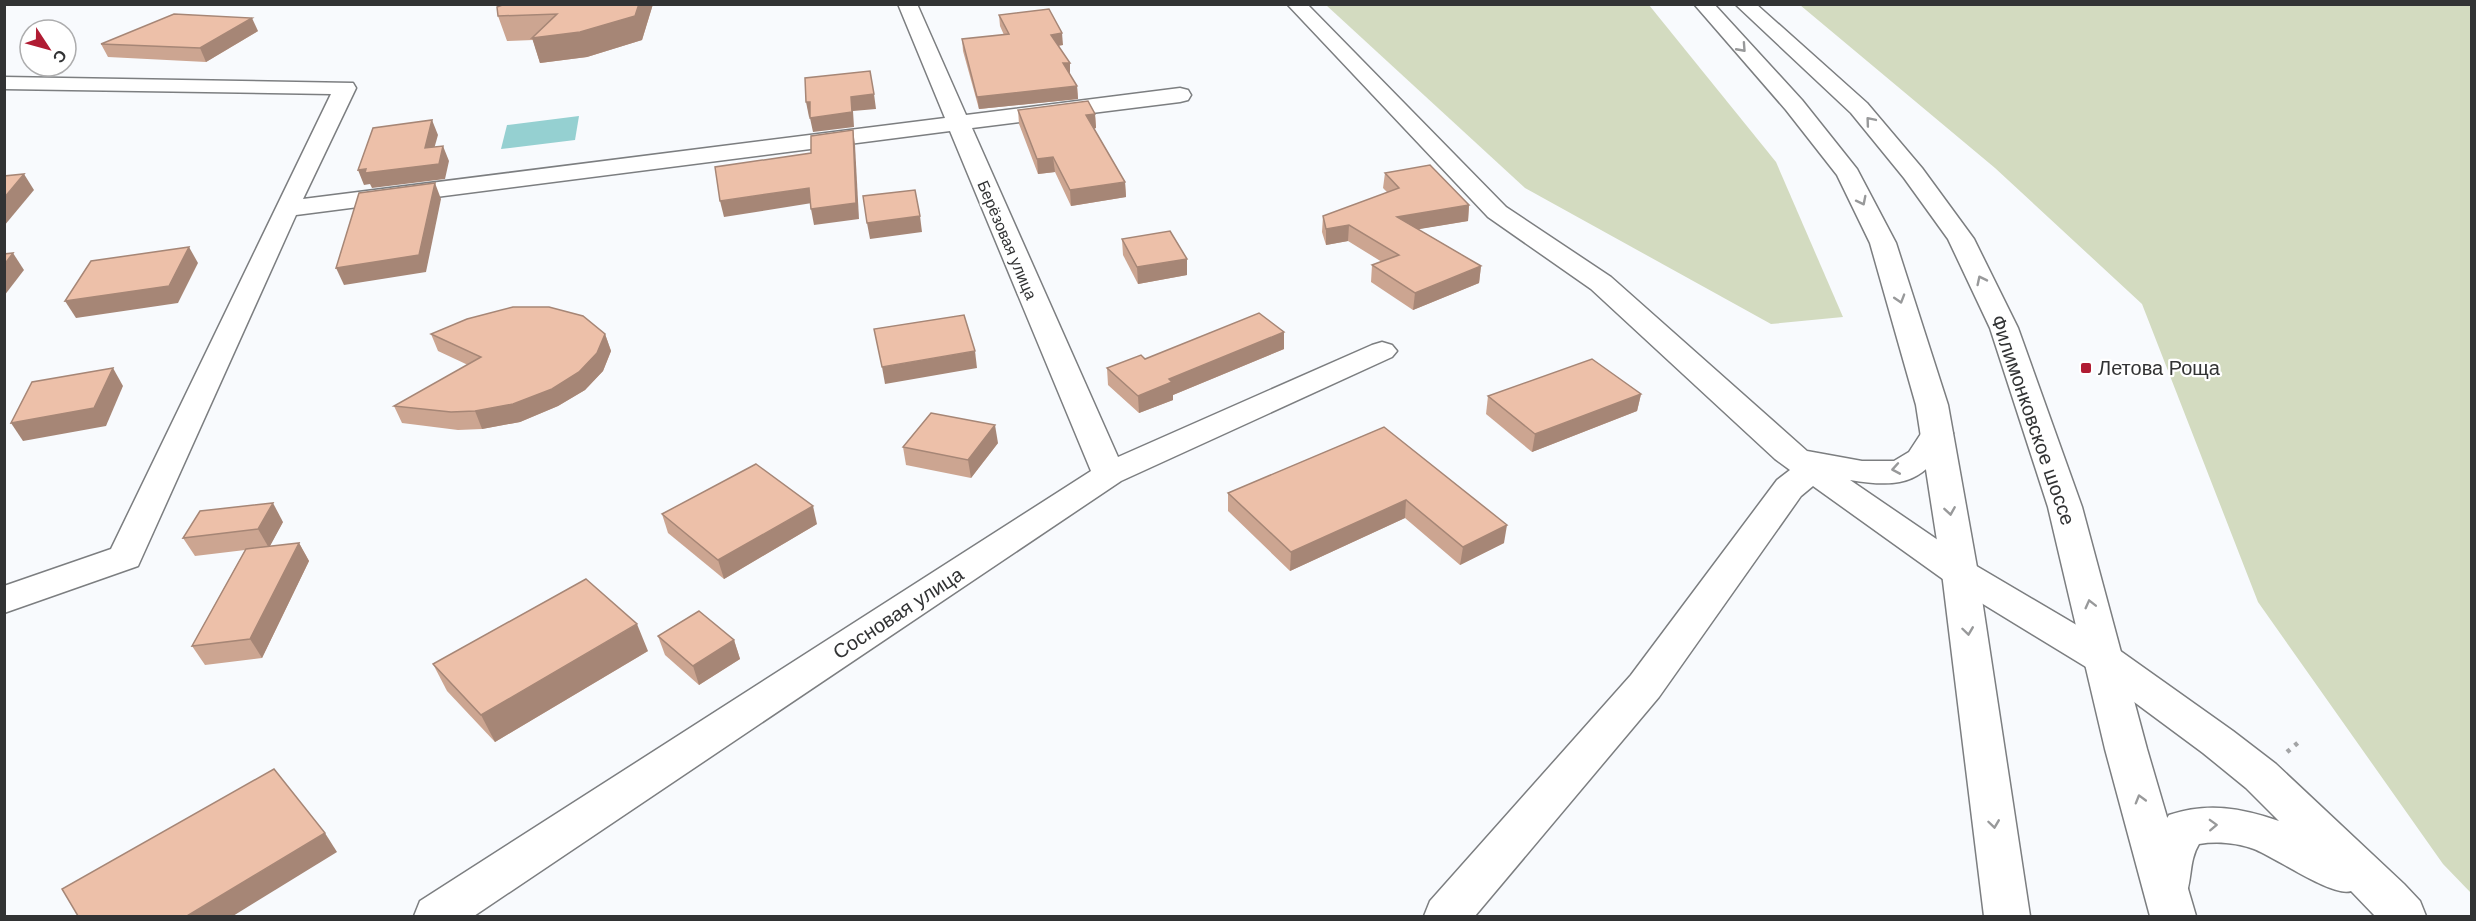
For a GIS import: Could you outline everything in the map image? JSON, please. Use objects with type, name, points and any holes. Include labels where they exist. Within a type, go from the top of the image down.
[{"type":"main road","name":"Берёзовая улица","points":[[907,4],[1109,474]]},
{"type":"main road","points":[[1296,4],[1497,212],[1601,283],[1800,461],[1960,573],[2104,660],[2261,776],[2396,907]]},
{"type":"main road","points":[[1703,4],[1794,105],[1848,174],[1883,243],[1932,405],[1960,573],[2007,916]]},
{"type":"main road","name":"Филимонковское шоссе","points":[[1744,4],[1858,108],[1913,173],[1962,239],[2004,328],[2061,495],[2126,749],[2171,906]]},
{"type":"main road","points":[[4,100],[12,83],[345,88],[286,209],[125,557],[4,600]]},
{"type":"main road","points":[[286,209],[1180,94]]},
{"type":"main road","name":"Сосновая улица","points":[[437,916],[1109,474],[1382,351]]},
{"type":"main road","points":[[1800,461],[1859,472],[1911,467],[1926,454],[1937,433]]},
{"type":"main road","points":[[1447,916],[1645,686],[1789,488],[1800,461]]},
{"type":"main road","points":[[2171,906],[2169,853],[2185,828],[2215,823],[2274,837],[2396,907]]},
{"type":"green space","points":[[1326,5],[1649,5],[1776,162],[1843,317],[1771,324],[1525,188]]},
{"type":"green space","points":[[1800,5],[2471,5],[2471,893],[2443,864],[2258,602],[2142,304],[1995,168]]},
{"type":"water","points":[[579,116],[575,140],[501,149],[507,125]]},
{"type":"building","points":[[505,4],[639,4],[635,16],[580,32],[532,38],[557,14],[498,16],[497,7]]},
{"type":"building","points":[[1049,9],[1062,33],[1051,35],[1070,63],[1063,63],[1077,86],[977,97],[962,39],[1009,34],[999,15]]},
{"type":"building","points":[[174,14],[252,18],[200,48],[101,44]]},
{"type":"building","points":[[870,71],[874,94],[851,97],[852,112],[810,118],[810,102],[806,102],[805,78]]},
{"type":"building","points":[[1088,101],[1095,114],[1086,115],[1125,182],[1070,190],[1053,157],[1037,159],[1018,110]]},
{"type":"building","points":[[432,120],[425,148],[443,146],[439,164],[365,173],[366,169],[358,170],[373,128]]},
{"type":"building","points":[[853,130],[856,203],[811,209],[809,188],[720,201],[715,167],[811,153],[811,136]]},
{"type":"building","points":[[1430,165],[1469,205],[1397,217],[1481,266],[1415,293],[1372,265],[1399,255],[1349,225],[1326,229],[1323,216],[1399,188],[1385,173]]},
{"type":"building","points":[[24,174],[4,198],[4,176]]},
{"type":"building","points":[[435,183],[419,255],[336,268],[359,193]]},
{"type":"building","points":[[915,190],[920,216],[867,223],[863,196]]},
{"type":"building","points":[[1170,231],[1187,259],[1137,267],[1122,239]]},
{"type":"building","points":[[189,247],[169,286],[65,301],[91,261]]},
{"type":"building","points":[[13,253],[4,265],[4,254]]},
{"type":"building","points":[[513,307],[549,307],[583,316],[605,334],[597,353],[579,372],[552,389],[513,404],[475,411],[451,412],[394,406],[481,357],[431,334],[467,319]]},
{"type":"building","points":[[1259,313],[1284,332],[1169,379],[1172,382],[1138,396],[1107,368],[1141,355],[1145,359]]},
{"type":"building","points":[[964,315],[975,351],[882,367],[874,329]]},
{"type":"building","points":[[1592,359],[1641,394],[1535,434],[1488,396]]},
{"type":"building","points":[[113,368],[94,408],[11,423],[32,382]]},
{"type":"building","points":[[931,413],[995,425],[968,460],[903,447]]},
{"type":"building","points":[[1384,427],[1507,525],[1463,547],[1406,500],[1291,552],[1228,493]]},
{"type":"building","points":[[756,464],[813,506],[718,560],[662,514]]},
{"type":"building","points":[[273,503],[258,529],[183,538],[200,511]]},
{"type":"building","points":[[299,543],[250,639],[192,646],[246,549]]},
{"type":"building","points":[[586,579],[637,624],[481,715],[433,664]]},
{"type":"building","points":[[699,611],[734,640],[693,666],[658,636]]},
{"type":"building","points":[[274,769],[325,833],[187,916],[78,916],[62,889]]},
{"type":"place","name":"Летова Роща","points":[[2086,368]]}]
